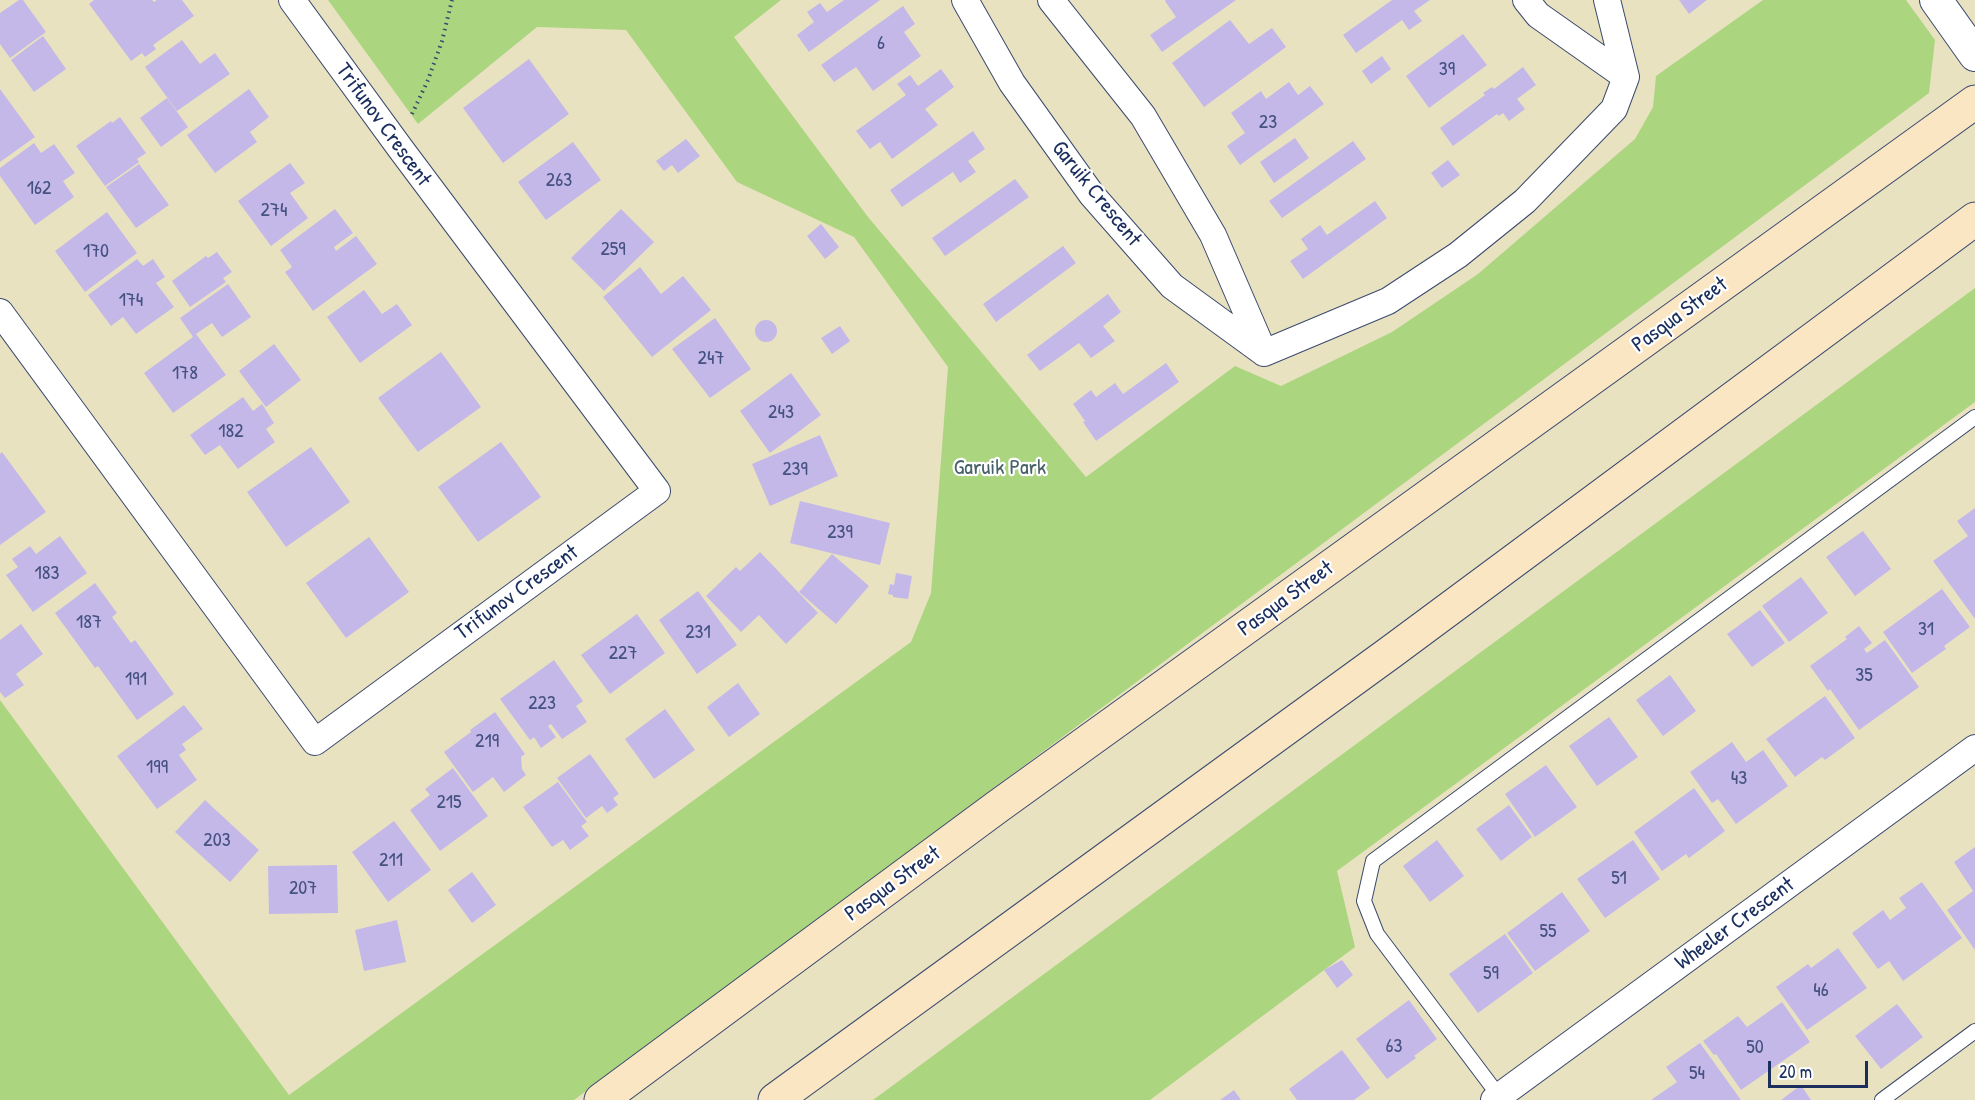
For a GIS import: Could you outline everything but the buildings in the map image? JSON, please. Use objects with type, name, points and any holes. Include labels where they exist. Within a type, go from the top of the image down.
[{"type":"main road","name":"Pasqua Street","points":[[601,1100],[997,807],[1975,102]]},
{"type":"main road","points":[[775,1100],[1391,652],[1975,219]]},
{"type":"street","name":"Trifunov Crescent","points":[[0,312],[315,742],[657,491],[292,0]]},
{"type":"street","name":"Garuik Crescent","points":[[965,0],[1012,83],[1092,195],[1172,286],[1264,353]]},
{"type":"street","points":[[1051,0],[1143,116],[1213,235],[1264,353],[1388,301],[1458,255],[1525,201],[1614,109],[1626,77],[1607,0]]},
{"type":"street","points":[[1526,0],[1538,15],[1626,77]]},
{"type":"street","points":[[1936,0],[1975,55]]},
{"type":"street","name":"Wheeler Crescent","points":[[1499,1099],[1975,748]]},
{"type":"lane","points":[[1499,1099],[1377,934],[1364,901],[1373,861],[1975,417]]},
{"type":"lane","points":[[1882,1100],[1975,1031]]},
{"type":"path","points":[[400,148],[416,105],[429,80],[452,0]]},
{"type":"green space","name":"Garuik Park","points":[[328,0],[781,0],[734,37],[868,217],[1086,477],[1235,366],[1281,386],[1392,332],[1478,274],[1635,139],[1653,107],[1656,76],[1763,0],[1906,0],[1935,40],[1929,93],[574,1100],[0,1100],[0,700],[289,1095],[911,642],[931,593],[948,367],[854,237],[737,182],[626,30],[537,27],[418,124]]},
{"type":"green space","points":[[1975,288],[1975,402],[1337,871],[1355,947],[1150,1100],[873,1100]]}]
